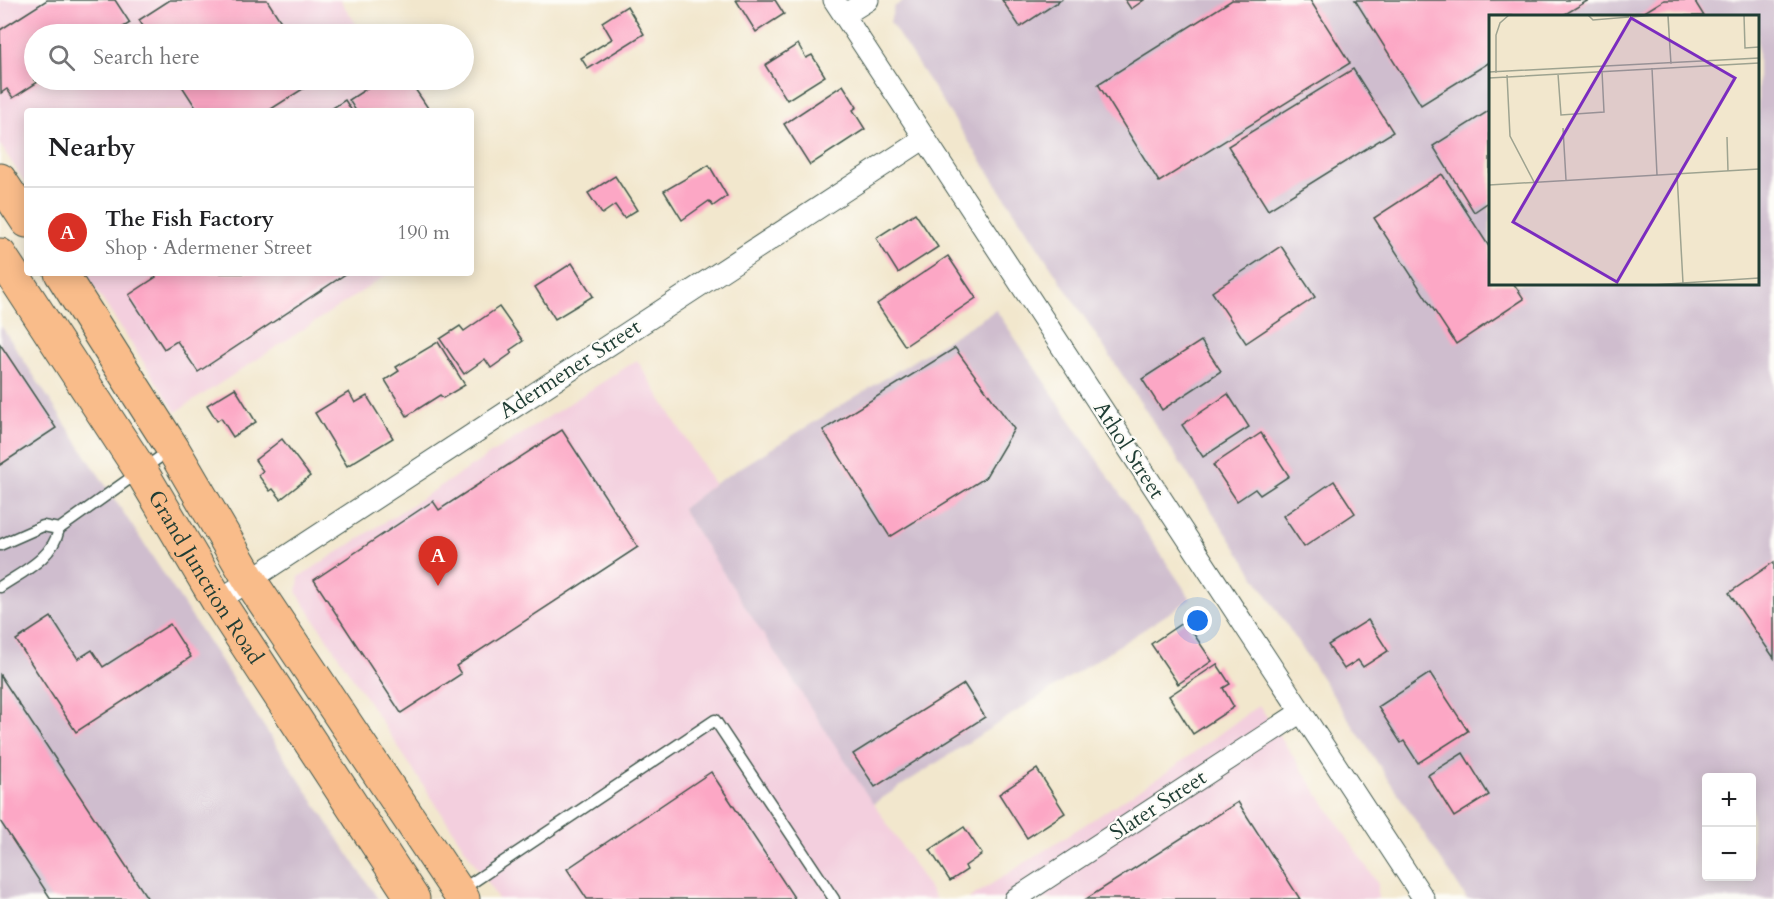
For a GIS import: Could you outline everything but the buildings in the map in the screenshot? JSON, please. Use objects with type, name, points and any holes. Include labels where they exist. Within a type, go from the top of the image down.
[{"type":"highway","points":[[0,180],[24,216]]},
{"type":"highway","name":"Grand Junction Road","points":[[0,255],[141,471],[218,601],[413,899]]},
{"type":"highway","name":"Grand Junction Road","points":[[63,276],[173,448],[249,579],[460,896]]},
{"type":"street","points":[[839,8],[868,0]]},
{"type":"street","name":"Athol Street","points":[[839,8],[1424,899]]},
{"type":"street","name":"Adermener Street","points":[[218,601],[925,138]]},
{"type":"street","name":"Slater Street","points":[[1015,899],[1301,712]]},
{"type":"lane","points":[[0,587],[45,555],[56,544],[59,529],[173,448]]},
{"type":"lane","points":[[0,545],[43,526],[59,529]]},
{"type":"lane","points":[[460,896],[715,720],[834,899]]},
{"type":"shaded area","points":[[0,0],[340,0],[356,24],[24,24],[24,90],[399,90],[411,108],[24,108],[24,181],[0,145]]},
{"type":"shaded area","points":[[905,0],[1774,0],[1774,899],[1467,899],[890,22],[894,7]]},
{"type":"shaded area","points":[[87,276],[385,276],[176,412]]},
{"type":"shaded area","points":[[996,310],[1191,599],[873,804],[682,509],[714,484]]},
{"type":"shaded area","points":[[0,324],[218,657],[378,899],[0,899]]},
{"type":"shaded area","points":[[637,360],[714,484],[682,509],[936,899],[498,899],[297,593],[299,577]]},
{"type":"shaded area","points":[[1259,705],[1378,884],[1378,899],[968,899],[1167,772]]},
{"type":"place","name":"The Fish Factory","points":[[438,586]]}]
